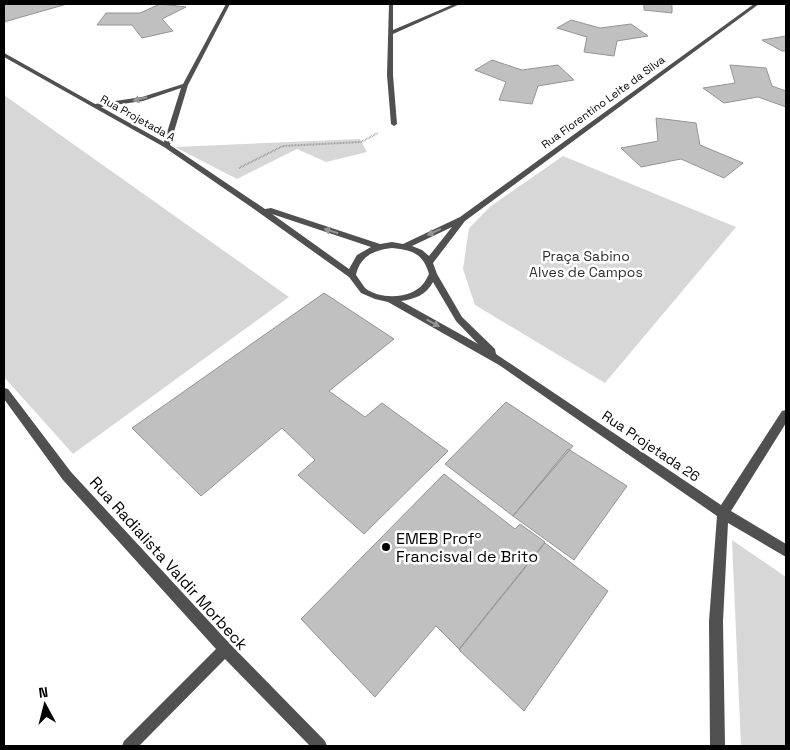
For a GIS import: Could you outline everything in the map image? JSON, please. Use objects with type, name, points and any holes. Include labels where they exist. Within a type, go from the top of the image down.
[{"type":"street","points":[[166,146],[185,85],[228,4]]},
{"type":"street","points":[[392,4],[390,75],[394,124]]},
{"type":"street","points":[[390,33],[458,4]]},
{"type":"street","name":"Rua Florentino Leite da Silva","points":[[405,246],[463,219],[757,4]]},
{"type":"street","name":"Rua Projetada A","points":[[4,55],[166,146],[257,206],[352,275]]},
{"type":"street","points":[[93,106],[143,99],[185,85]]},
{"type":"street","name":"Rua Projetada A","points":[[257,206],[377,246]]},
{"type":"street","name":"Rua Florentino Leite da Silva","points":[[430,261],[463,219]]},
{"type":"street","points":[[377,246],[405,246],[423,253],[430,261],[433,274],[425,288],[405,298],[390,299],[375,296],[363,290],[352,275],[353,265],[358,257],[377,246]]},
{"type":"street","name":"Rua Projetada 26","points":[[433,274],[458,319],[502,362]]},
{"type":"street","name":"Rua Projetada 26","points":[[390,299],[502,362],[723,513],[786,551]]},
{"type":"street","name":"Rua Radialista Valdir Morbeck","points":[[4,392],[67,476],[225,649],[320,746]]},
{"type":"street","points":[[718,746],[716,622],[723,513],[786,414]]},
{"type":"street","points":[[128,746],[225,649]]},
{"type":"path","points":[[216,178],[284,146],[361,142],[394,124]]},
{"type":"green space","points":[[4,95],[289,297],[73,454],[4,377]]},
{"type":"green space","points":[[360,139],[367,152],[326,162],[297,149],[237,179],[175,147]]},
{"type":"green space","name":"Praça Sabino Alves de Campos","points":[[563,156],[736,227],[605,383],[475,305],[463,269],[469,228],[491,206]]},
{"type":"green space","points":[[732,540],[786,577],[786,746],[741,746]]},
{"type":"building","points":[[4,4],[67,4],[4,22]]},
{"type":"building","points":[[160,4],[186,7],[162,19],[173,31],[142,38],[132,25],[97,25],[106,13],[140,13]]},
{"type":"building","points":[[644,4],[672,4],[672,13],[644,10]]},
{"type":"building","points":[[571,20],[600,28],[631,24],[648,36],[617,41],[614,56],[584,52],[587,37],[557,28]]},
{"type":"building","points":[[786,36],[786,51],[782,51],[762,40]]},
{"type":"building","points":[[492,60],[522,70],[558,65],[574,80],[538,86],[532,104],[499,100],[506,82],[475,70]]},
{"type":"building","points":[[730,65],[766,68],[772,86],[786,91],[786,107],[758,97],[724,103],[703,88],[735,83]]},
{"type":"building","points":[[656,118],[696,123],[700,145],[743,163],[724,178],[681,159],[641,167],[621,148],[658,141]]},
{"type":"building","points":[[324,293],[394,339],[329,391],[365,417],[382,403],[448,451],[364,534],[298,475],[315,460],[282,428],[201,496],[132,428]]},
{"type":"building","points":[[506,402],[573,446],[513,516],[445,464]]},
{"type":"building","points":[[568,449],[627,486],[574,560],[513,516]]},
{"type":"building","points":[[444,474],[515,529],[520,524],[545,542],[459,649],[436,626],[375,697],[301,619]]},
{"type":"building","points":[[545,543],[608,591],[524,711],[459,650]]},
{"type":"place","name":"EMEB Profº Francisval de Brito","points":[[386,547]]}]
